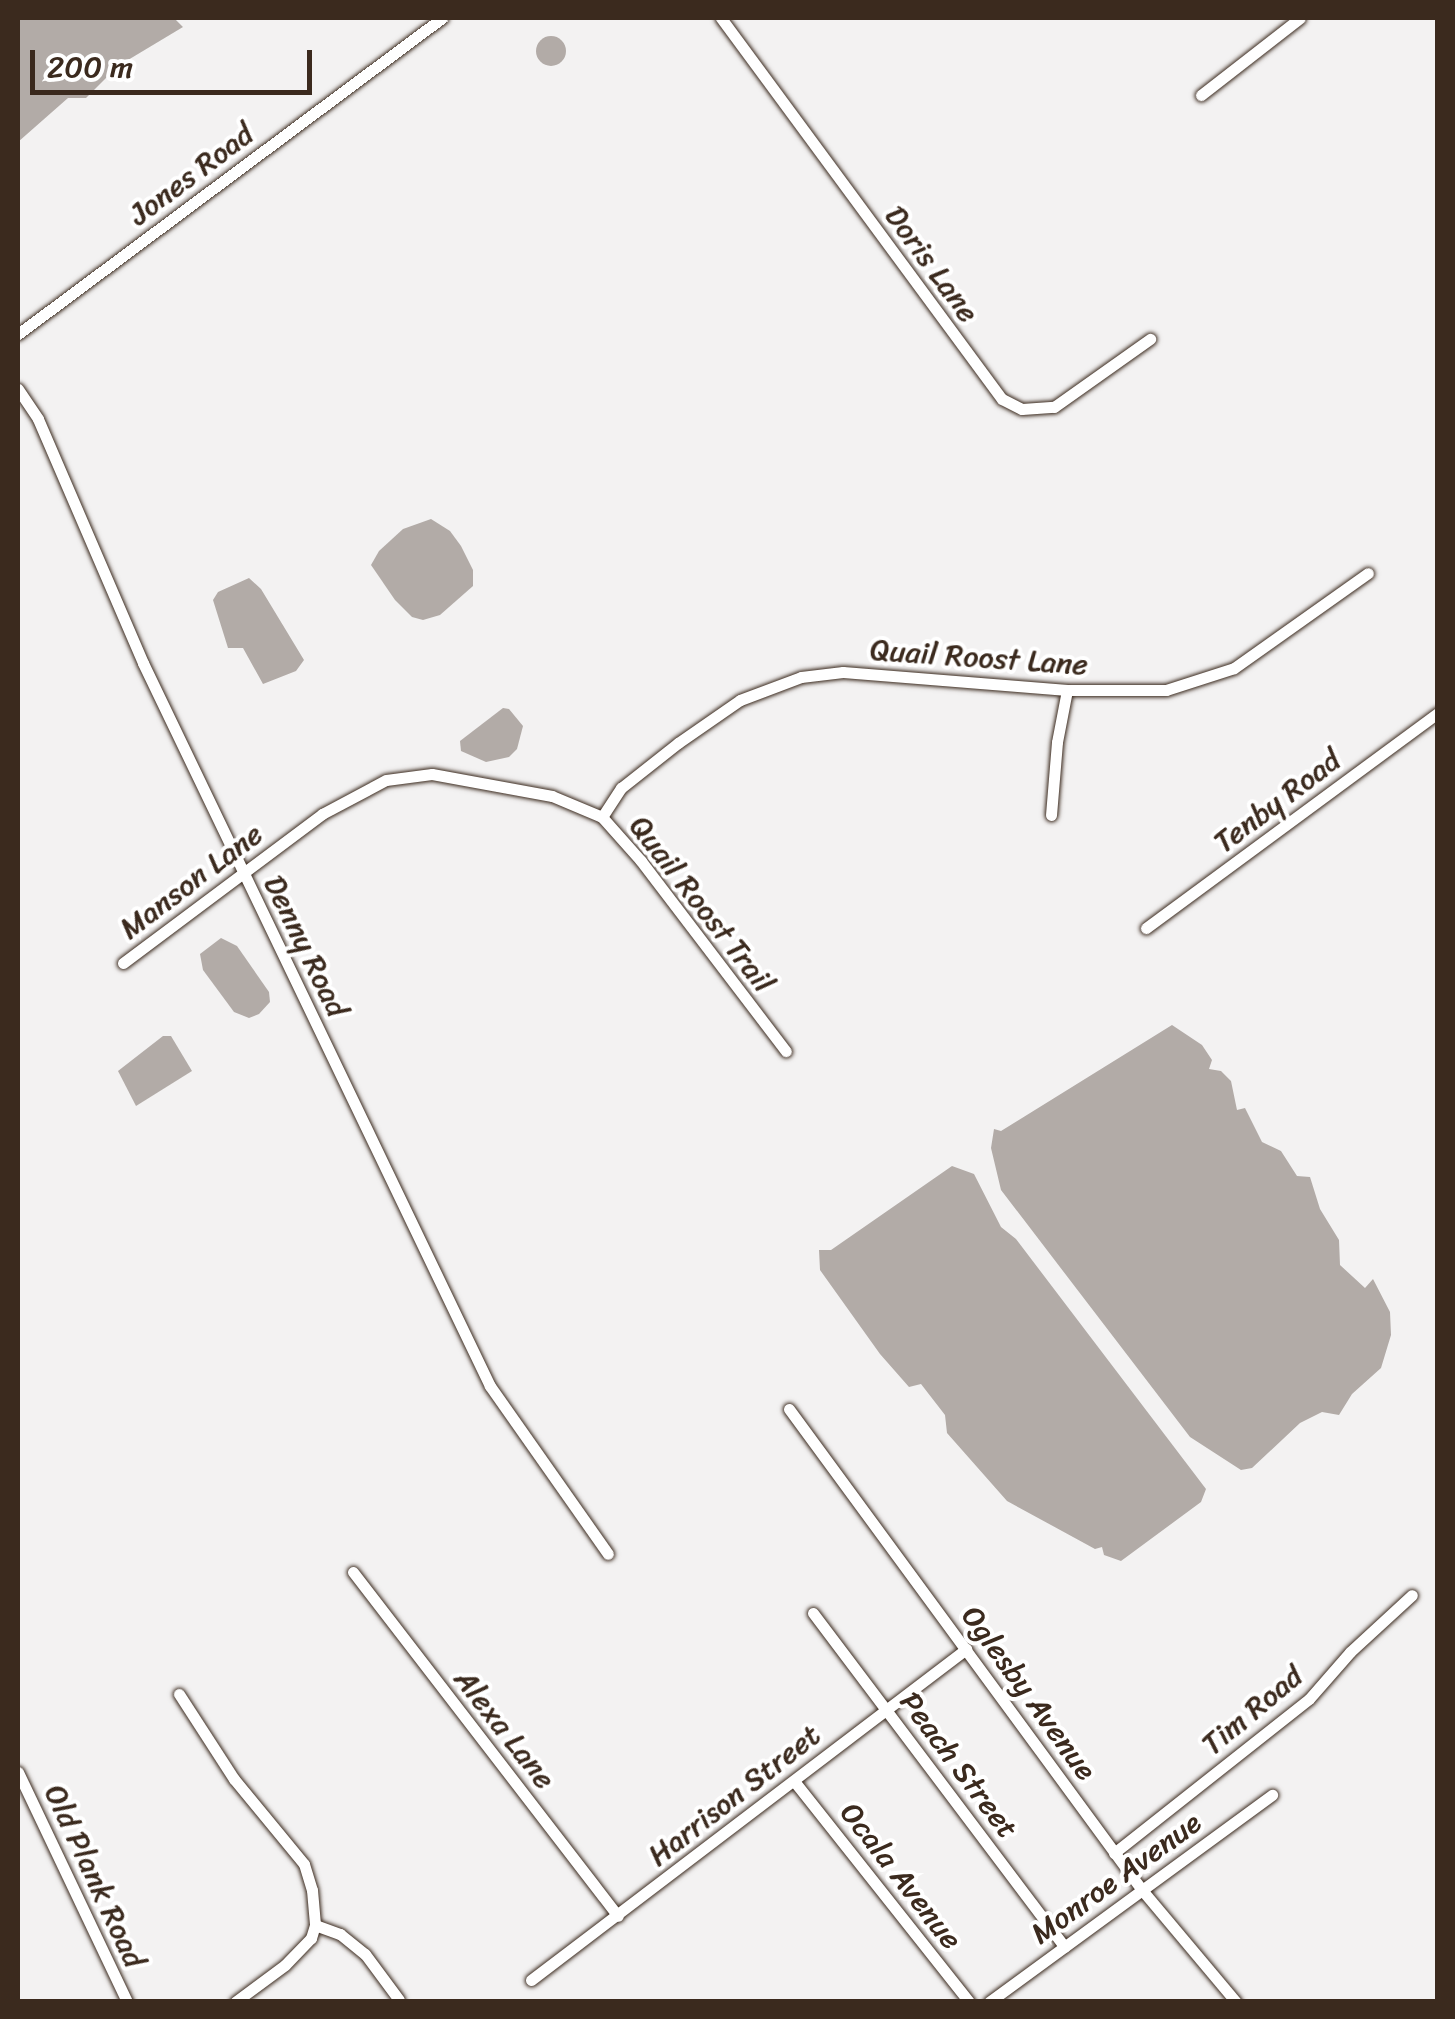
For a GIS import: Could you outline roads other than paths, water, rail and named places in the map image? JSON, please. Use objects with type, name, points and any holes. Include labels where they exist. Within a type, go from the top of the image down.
[{"type":"street","name":"Jones Road","points":[[18,334],[442,18]]},
{"type":"street","name":"Doris Lane","points":[[721,18],[1002,399],[1022,409],[1054,407],[1150,339]]},
{"type":"street","points":[[1202,95],[1300,18]]},
{"type":"street","name":"Denny Road","points":[[18,388],[38,419],[115,602],[490,1386],[519,1434],[579,1508],[608,1554]]},
{"type":"street","name":"Quail Roost Lane","points":[[602,817],[621,788],[678,743],[740,700],[800,677],[843,672],[1067,690],[1152,691],[1218,674],[1257,654],[1368,572]]},
{"type":"street","points":[[1051,815],[1057,742],[1067,690]]},
{"type":"street","name":"Tenby Road","points":[[1146,928],[1438,714]]},
{"type":"street","name":"Quail Roost Trail","points":[[288,840],[358,792],[404,775],[432,774],[552,796],[602,817],[658,882],[786,1051]]},
{"type":"street","name":"Manson Lane","points":[[124,963],[288,840]]},
{"type":"street","name":"Oglesby Avenue","points":[[790,1410],[1114,1853],[1236,2002]]},
{"type":"street","name":"Alexa Lane","points":[[353,1572],[618,1916]]},
{"type":"street","name":"Tim Road","points":[[1114,1853],[1309,1699],[1350,1652],[1412,1595]]},
{"type":"street","name":"Peach Street","points":[[813,1613],[1065,1946]]},
{"type":"street","name":"Harrison Street","points":[[531,1980],[966,1649]]},
{"type":"street","points":[[179,1694],[234,1780],[304,1864],[315,1925],[311,1938],[295,1956],[235,2002]]},
{"type":"street","name":"Old Plank Road","points":[[18,1772],[127,2002]]},
{"type":"street","name":"Ocala Avenue","points":[[794,1781],[969,2002]]},
{"type":"street","name":"Monroe Avenue","points":[[990,2002],[1272,1795]]},
{"type":"street","points":[[315,1925],[340,1934],[365,1954],[400,2000]]}]
